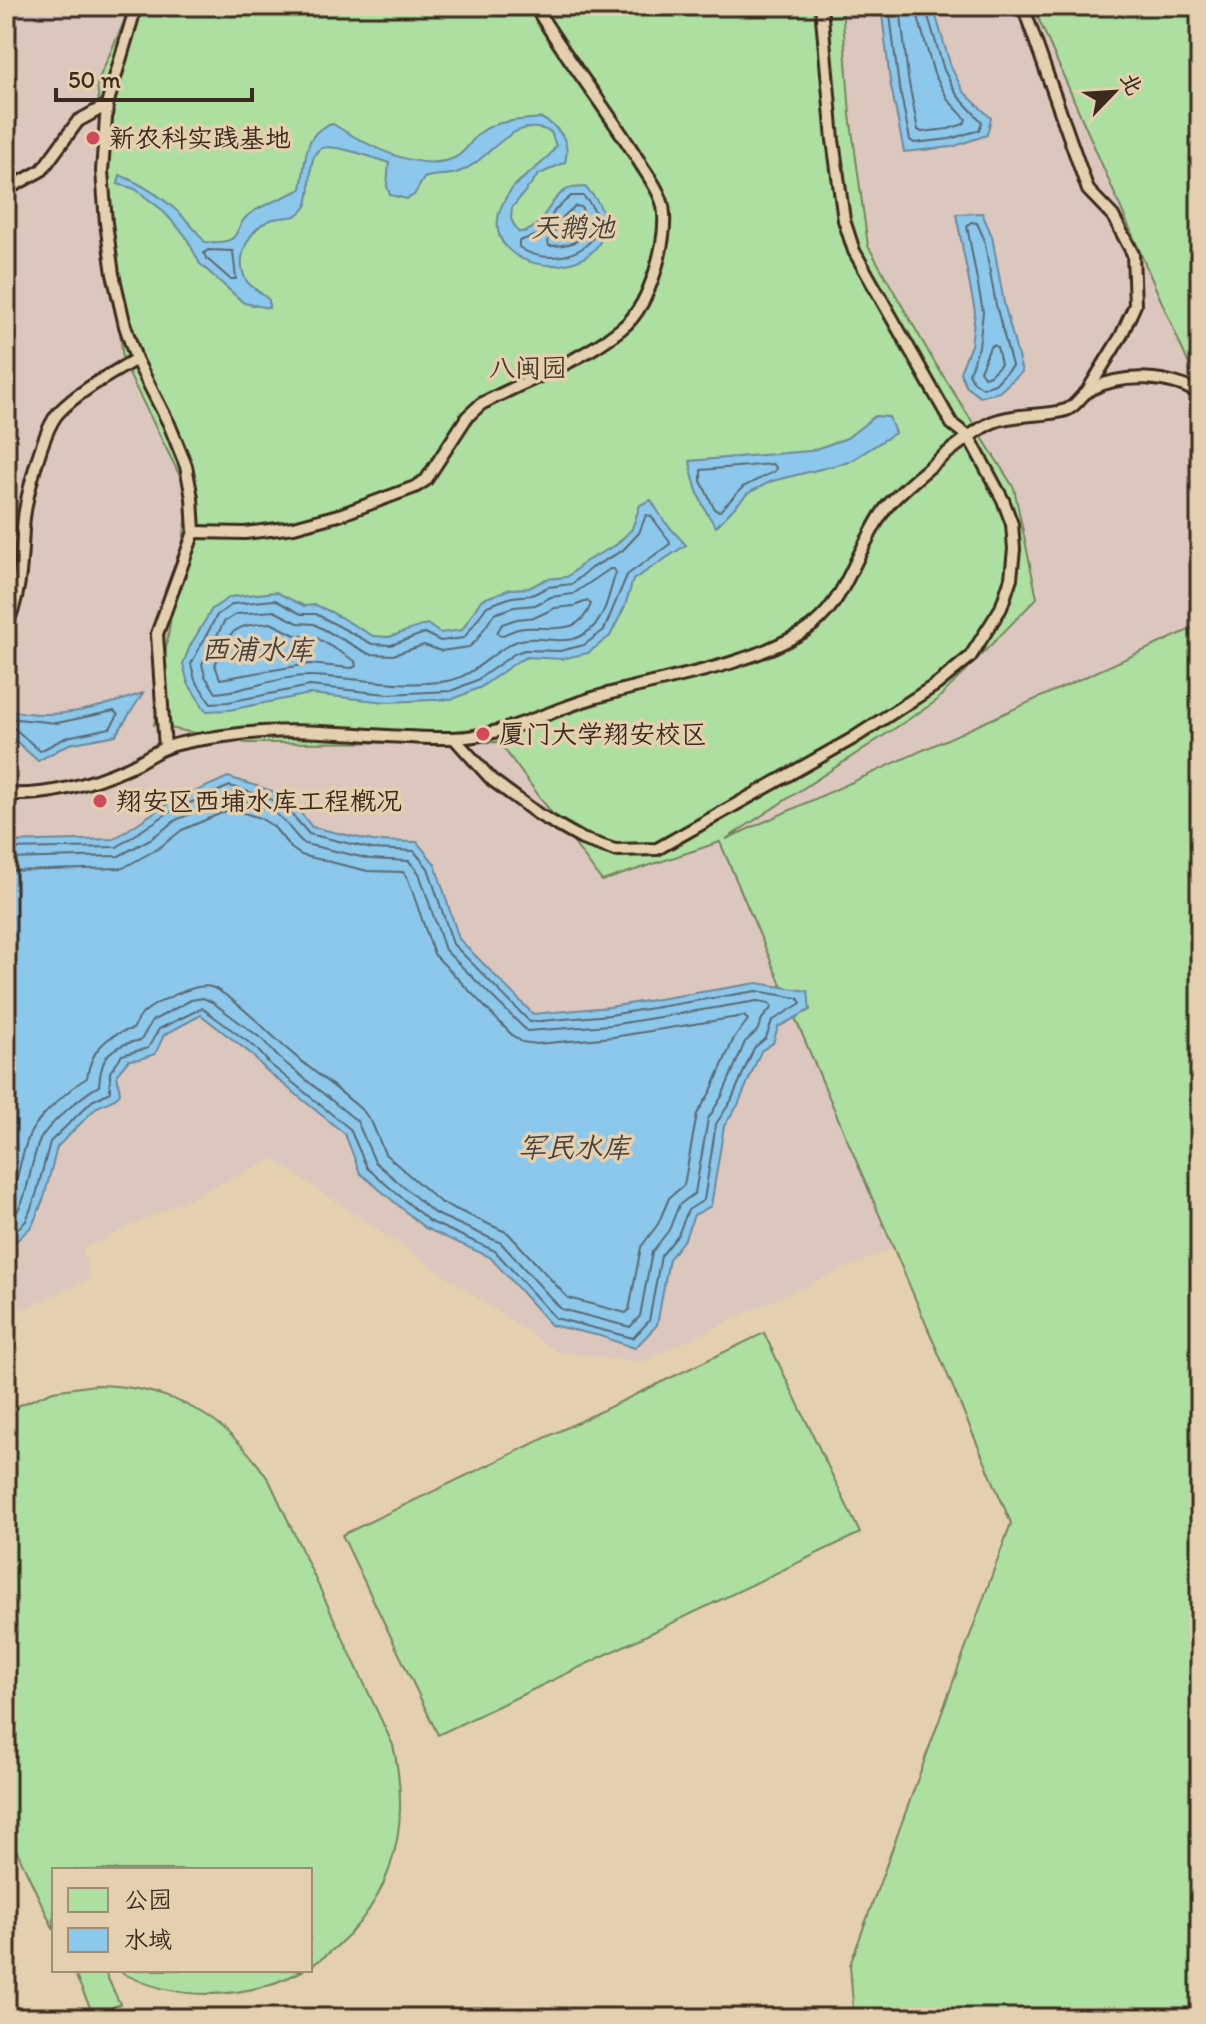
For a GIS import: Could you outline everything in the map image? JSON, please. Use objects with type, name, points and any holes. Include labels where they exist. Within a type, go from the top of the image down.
[{"type":"lane","points":[[136,6],[107,105],[102,171],[116,287],[136,359],[186,466],[192,498],[194,532],[157,634],[165,748]]},
{"type":"lane","points":[[194,532],[245,533],[294,527],[342,514],[415,487],[426,480],[467,417],[481,404],[604,341],[623,327],[645,299],[658,263],[664,224],[663,205],[632,148],[552,36],[535,6]]},
{"type":"lane","points":[[454,738],[492,780],[538,814],[582,839],[615,850],[657,849],[852,739],[937,684],[970,657],[1001,608],[1011,578],[1014,549],[1012,524],[1003,500],[969,437],[952,424],[854,251],[844,220],[821,6]]},
{"type":"lane","points":[[6,794],[38,795],[63,791],[123,770],[165,748],[226,736],[278,730],[454,738],[501,732],[563,707],[616,691],[711,670],[752,656],[805,631],[829,611],[844,590],[866,541],[890,502],[969,437],[994,421],[1070,410],[1088,390],[1121,336],[1135,305],[1133,254],[1113,216],[1088,190],[1023,6]]},
{"type":"lane","points":[[6,190],[42,170],[78,121],[107,105]]},
{"type":"lane","points":[[6,626],[15,608],[20,582],[24,514],[34,471],[57,414],[75,398],[136,359]]},
{"type":"lane","points":[[1088,390],[1137,376],[1188,386],[1200,394]]},
{"type":"shaded area","name":"厦门大学翔安校区","points":[[6,6],[1033,6],[1200,390],[1200,625],[720,842],[893,1248],[641,1362],[558,1352],[273,1159],[82,1249],[91,1278],[6,1317]]},
{"type":"green space","name":"八闽园","points":[[131,6],[842,6],[850,115],[868,246],[932,358],[1014,488],[1037,598],[935,702],[726,839],[1200,625],[1200,2018],[854,2018],[850,1965],[1011,1523],[720,842],[602,881],[499,742],[246,743],[154,725],[190,496],[123,362],[97,83]]},
{"type":"green space","points":[[1033,6],[1200,6],[1200,390]]},
{"type":"green space","points":[[764,1333],[860,1533],[438,1735],[342,1535]]},
{"type":"green space","points":[[95,1385],[149,1391],[196,1410],[236,1440],[270,1482],[393,1745],[399,1778],[400,1810],[397,1841],[389,1870],[377,1897],[359,1923],[312,1965],[312,1868],[52,1868],[52,1926],[6,1828],[6,1411],[53,1391]]},
{"type":"green space","points":[[74,1972],[105,1972],[120,2004],[94,2016]]},
{"type":"green space","points":[[121,1972],[299,1972],[258,1988],[210,1994],[186,1993],[139,1981]]},
{"type":"water","points":[[881,6],[933,6],[951,67],[963,91],[991,118],[987,135],[952,147],[904,152],[890,81]]},
{"type":"water","name":"天鹅池","points":[[541,118],[553,126],[565,141],[565,162],[538,175],[512,208],[511,219],[518,232],[526,231],[539,222],[559,195],[568,189],[585,187],[599,204],[604,224],[599,244],[585,257],[566,264],[544,265],[524,259],[507,248],[498,232],[500,210],[505,199],[556,146],[551,132],[536,128],[512,134],[469,167],[456,173],[424,178],[414,195],[407,199],[390,195],[387,186],[389,163],[345,150],[322,148],[313,158],[306,206],[295,216],[274,219],[258,228],[243,252],[246,280],[269,300],[269,308],[244,303],[200,264],[185,235],[161,209],[135,189],[118,184],[120,175],[145,187],[177,211],[205,242],[228,241],[254,211],[301,189],[307,149],[323,127],[333,124],[391,154],[424,162],[440,162],[454,158],[487,128],[510,121]]},
{"type":"water","points":[[982,213],[992,236],[1004,303],[1022,372],[999,392],[980,397],[966,386],[960,372],[971,345],[975,312],[956,214]]},
{"type":"water","points":[[875,416],[889,417],[895,433],[849,462],[772,481],[748,493],[716,527],[699,496],[690,461],[810,451],[847,438]]},
{"type":"water","name":"西浦水库","points":[[651,500],[664,521],[686,545],[633,580],[625,606],[610,636],[588,653],[561,659],[527,657],[481,687],[453,699],[387,702],[310,694],[229,710],[206,711],[188,683],[183,664],[190,646],[212,609],[230,597],[276,592],[304,606],[316,605],[373,636],[389,637],[427,624],[440,633],[462,630],[481,600],[510,589],[529,588],[546,579],[567,577],[586,561],[616,545],[632,529],[640,505]]},
{"type":"water","name":"西浦水库","points":[[143,693],[116,735],[69,744],[38,761],[6,732],[6,709],[58,714],[110,704]]},
{"type":"water","name":"军民水库","points":[[228,777],[272,791],[293,803],[312,827],[373,841],[417,842],[435,864],[459,939],[533,1014],[609,1007],[757,983],[808,991],[810,1010],[778,1027],[773,1043],[761,1051],[738,1105],[724,1126],[711,1206],[694,1215],[685,1238],[669,1259],[657,1325],[635,1348],[551,1325],[490,1257],[425,1228],[360,1173],[345,1134],[201,1015],[164,1035],[155,1054],[129,1060],[117,1074],[120,1093],[115,1099],[97,1107],[57,1147],[44,1198],[32,1226],[6,1251],[6,842],[114,839],[167,804]]},
{"type":"place","name":"新农科实践基地","points":[[93,138]]},
{"type":"place","name":"厦门大学翔安校区","points":[[483,734]]},
{"type":"place","name":"翔安区西埔水库工程概况","points":[[100,801]]}]
